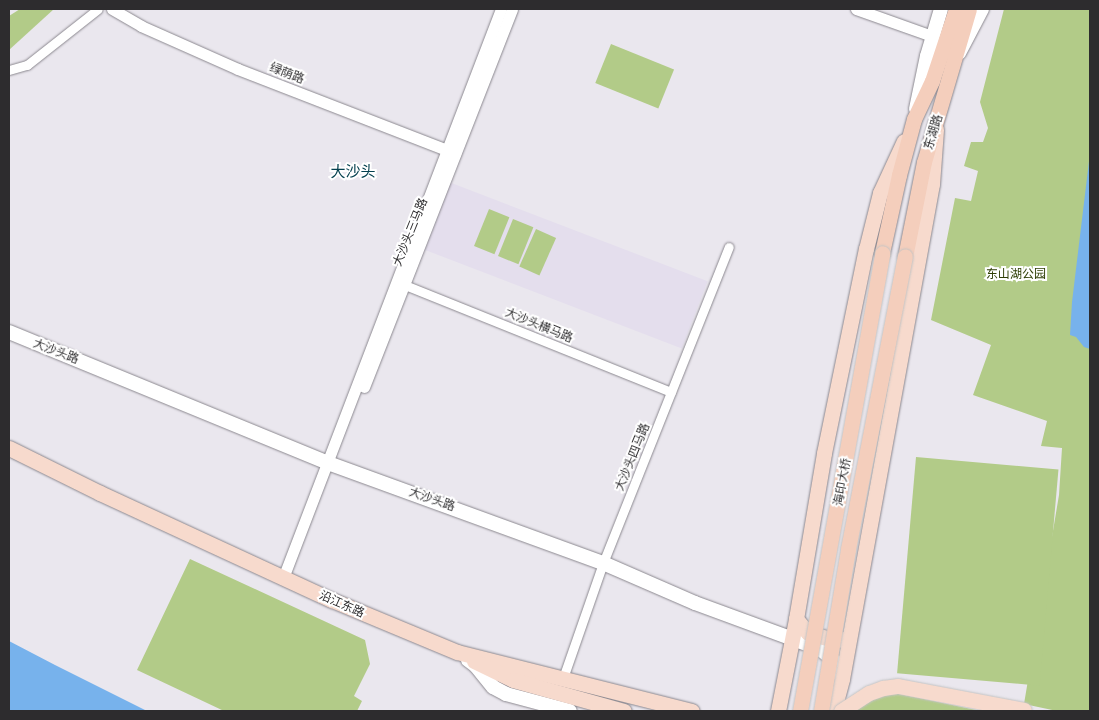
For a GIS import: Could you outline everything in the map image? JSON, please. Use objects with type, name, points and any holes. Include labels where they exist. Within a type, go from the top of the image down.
[{"type":"highway","name":"东湖路","points":[[882,253],[898,175],[914,119],[932,81],[956,9]]},
{"type":"highway","name":"东湖路","points":[[905,258],[924,162],[969,9]]},
{"type":"highway","name":"海印大桥","points":[[800,711],[882,253]]},
{"type":"highway","name":"海印大桥","points":[[821,711],[848,549],[905,258]]},
{"type":"main road","points":[[778,711],[796,619],[824,453],[866,249],[880,193],[914,119],[932,36],[941,9]]},
{"type":"main road","points":[[955,60],[982,9]]},
{"type":"main road","points":[[831,711],[838,698],[842,679],[932,184],[936,156],[936,122]]},
{"type":"main road","name":"大沙头路","points":[[9,332],[328,463],[603,563],[695,603],[820,649],[833,658],[840,667],[842,679]]},
{"type":"main road","name":"沿江东路","points":[[9,448],[283,578],[457,652],[692,711]]},
{"type":"main road","points":[[796,619],[802,628],[819,636],[835,640],[850,636]]},
{"type":"main road","points":[[457,652],[513,680],[624,711]]},
{"type":"main road","points":[[457,652],[476,666],[493,687],[506,694],[570,711]]},
{"type":"main road","points":[[839,711],[842,679]]},
{"type":"main road","points":[[839,711],[869,693],[883,688],[898,686],[1026,711]]},
{"type":"street","points":[[9,70],[27,65],[98,9]]},
{"type":"street","name":"绿荫路","points":[[112,9],[141,26],[238,69],[452,152]]},
{"type":"street","name":"大沙头三马路","points":[[452,152],[501,9]]},
{"type":"street","name":"大沙头三马路","points":[[283,578],[328,463],[334,441],[401,283],[452,152],[512,9]]},
{"type":"street","points":[[856,9],[932,36]]},
{"type":"street","name":"大沙头四马路","points":[[562,678],[603,563],[729,247]]},
{"type":"street","name":"大沙头横马路","points":[[401,283],[671,392]]},
{"type":"shaded area","points":[[449,182],[708,281],[682,348],[423,249]]},
{"type":"green space","points":[[20,9],[54,9],[9,50],[9,16]]},
{"type":"green space","name":"东山湖公园","points":[[1004,9],[1090,9],[1090,711],[1057,711],[1024,704],[1059,495],[1062,448],[1041,446],[1047,421],[973,395],[991,345],[931,320],[955,198],[971,201],[978,171],[964,166],[971,142],[983,142],[988,128],[980,102]]},
{"type":"green space","points":[[611,44],[674,69],[658,108],[595,83]]},
{"type":"green space","points":[[489,209],[509,217],[494,254],[474,246]]},
{"type":"green space","points":[[513,219],[533,227],[518,264],[498,256]]},
{"type":"green space","points":[[536,229],[556,238],[539,275],[519,266]]},
{"type":"green space","points":[[916,457],[1058,469],[1040,686],[897,673]]},
{"type":"green space","points":[[190,559],[365,640],[370,664],[354,696],[362,701],[357,711],[224,711],[137,670]]},
{"type":"green space","points":[[895,693],[981,711],[858,711],[858,706],[875,696]]},
{"type":"water","points":[[1090,153],[1090,349],[1084,347],[1076,337],[1070,335],[1072,302]]},
{"type":"water","points":[[9,641],[55,665],[147,711],[9,711]]},
{"type":"district","name":"大沙头","points":[[353,172]]}]
